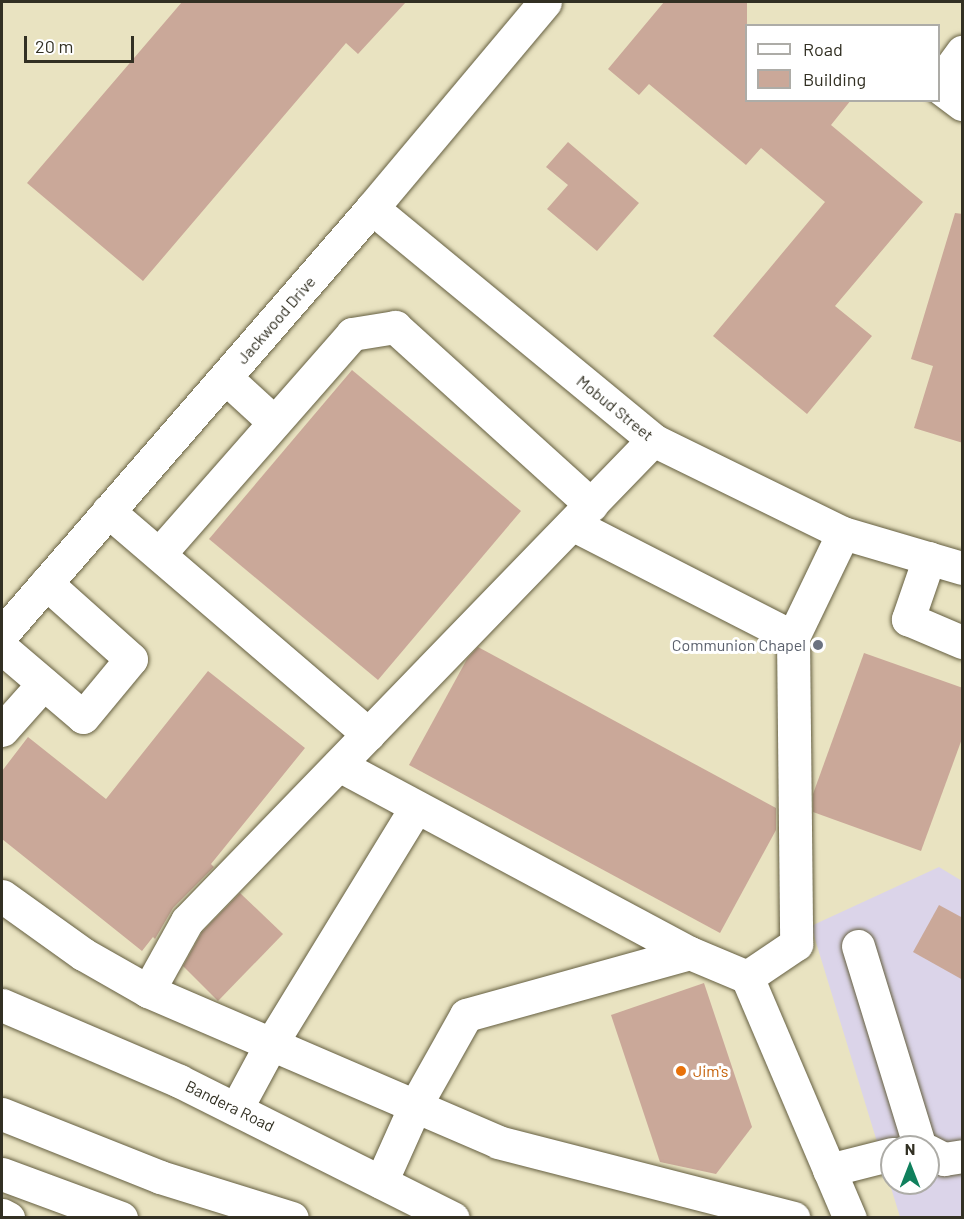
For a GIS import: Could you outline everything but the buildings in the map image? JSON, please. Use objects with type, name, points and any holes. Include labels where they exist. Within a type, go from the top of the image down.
[{"type":"main road","name":"Jackwood Drive","points":[[2,634],[226,378],[545,2]]},
{"type":"main road","points":[[940,85],[963,52]]},
{"type":"main road","points":[[940,87],[963,104]]},
{"type":"main road","name":"Mobud Street","points":[[372,208],[653,440],[843,533],[963,568]]},
{"type":"main road","points":[[159,554],[352,334],[395,327],[582,514],[793,637]]},
{"type":"main road","points":[[226,378],[274,422]]},
{"type":"main road","points":[[148,992],[187,921],[653,440]]},
{"type":"main road","points":[[108,511],[368,734]]},
{"type":"main road","points":[[747,977],[796,944],[793,637],[843,533]]},
{"type":"main road","points":[[929,558],[908,619],[963,642]]},
{"type":"main road","points":[[2,648],[83,717],[131,659],[46,583]]},
{"type":"main road","points":[[2,730],[43,684]]},
{"type":"main road","points":[[339,765],[690,953],[747,977],[850,1218]]},
{"type":"main road","points":[[236,1109],[271,1044],[416,807]]},
{"type":"main road","points":[[2,896],[83,954],[148,992],[498,1142],[793,1218]]},
{"type":"main road","points":[[858,946],[916,1135]]},
{"type":"main road","points":[[381,1182],[415,1106],[466,1014],[690,953]]},
{"type":"main road","name":"Bandera Road","points":[[2,1005],[179,1081],[453,1218]]},
{"type":"main road","points":[[2,1114],[160,1177],[292,1218]]},
{"type":"main road","points":[[940,1157],[944,1159],[963,1156]]},
{"type":"main road","points":[[829,1170],[880,1157]]},
{"type":"main road","points":[[2,1174],[121,1218]]},
{"type":"main road","points":[[2,1215],[8,1218]]},
{"type":"shaded area","points":[[939,867],[962,881],[962,1217],[900,1217],[893,1195],[940,1195],[940,1135],[880,1135],[880,1152],[811,926]]},
{"type":"place","name":"Communion Chapel","points":[[818,645]]},
{"type":"place","name":"Jim's","points":[[681,1071]]}]
